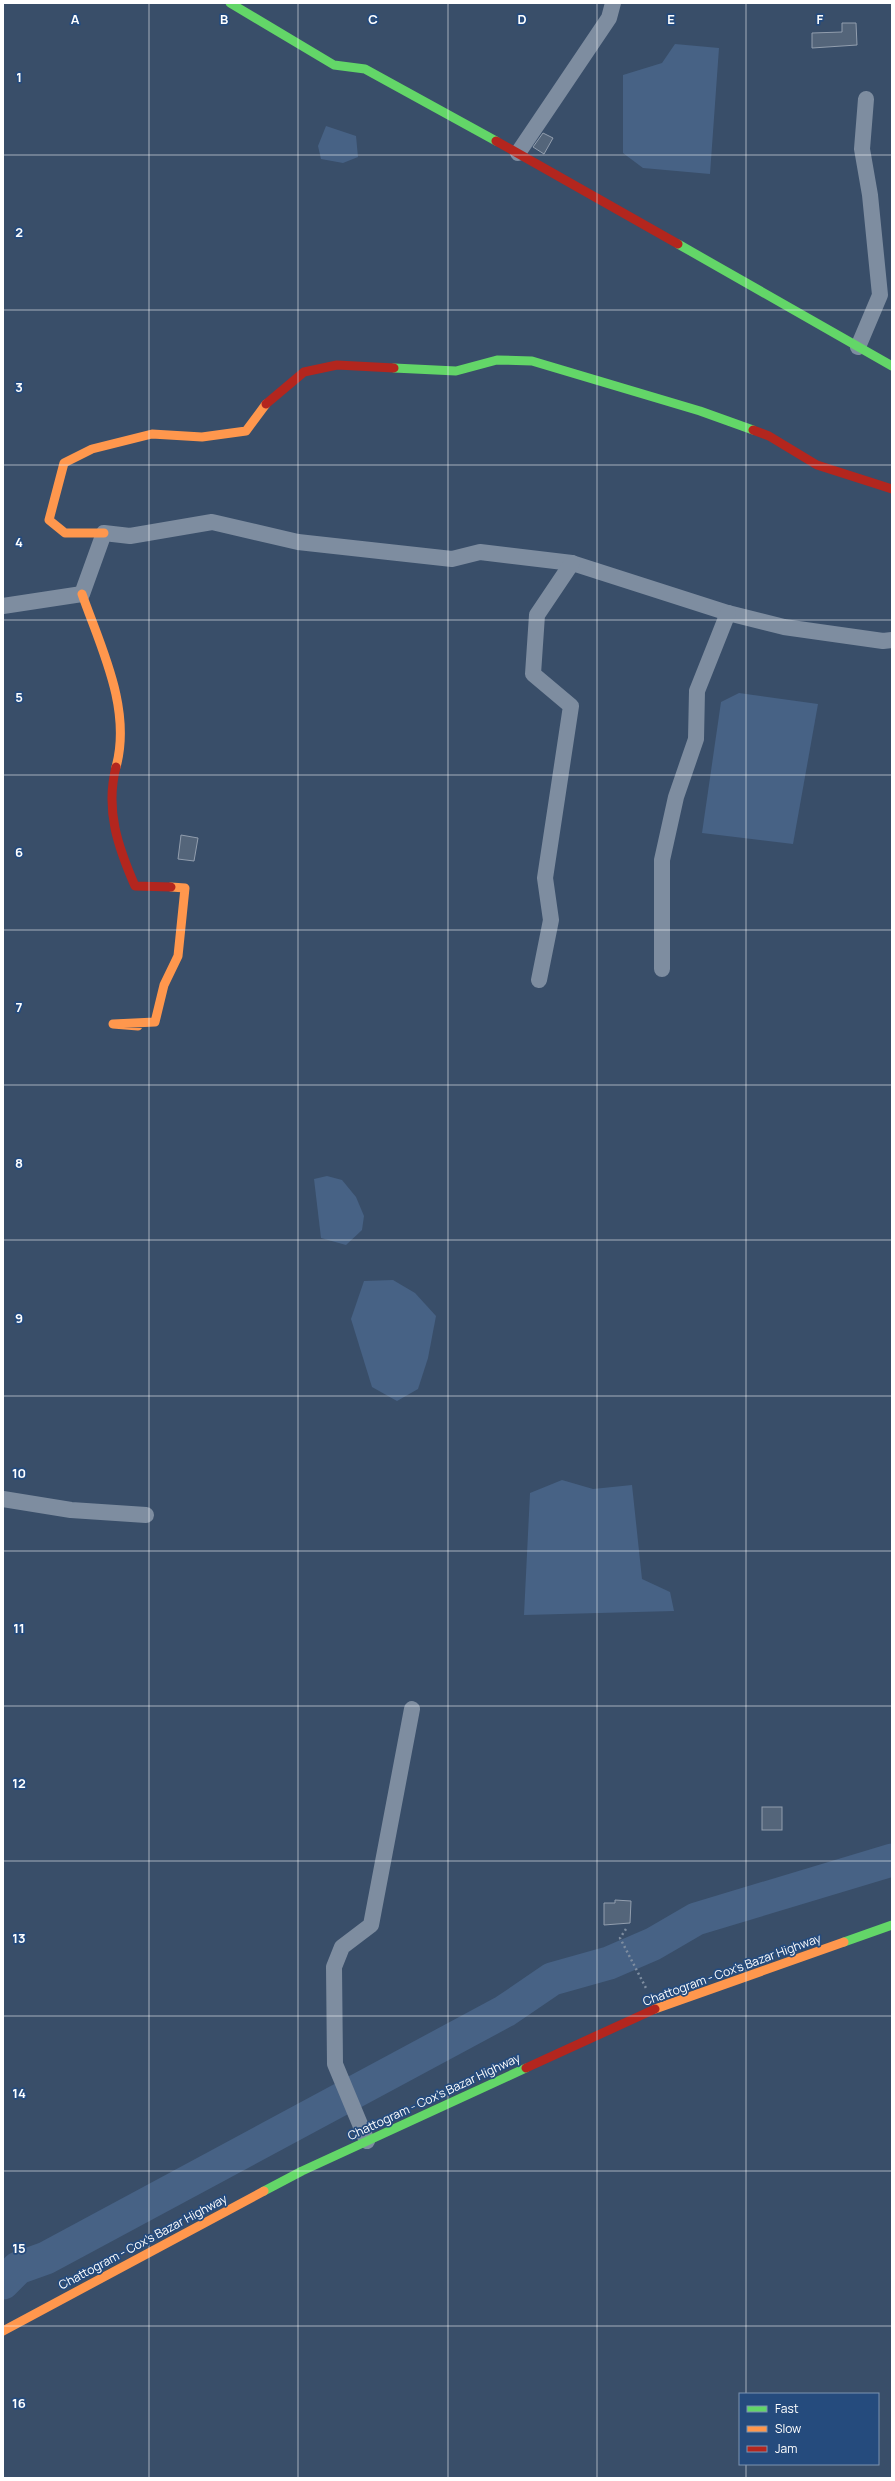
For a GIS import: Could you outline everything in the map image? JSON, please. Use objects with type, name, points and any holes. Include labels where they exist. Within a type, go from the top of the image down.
[{"type":"main road","points":[[230,3],[334,65],[365,69],[518,153],[892,366]]},
{"type":"main road","points":[[104,533],[65,533],[49,520],[64,463],[92,449],[152,434],[202,437],[246,431],[269,400],[304,372],[337,365],[456,371],[497,360],[532,361],[700,411],[769,436],[816,466],[892,489]]},
{"type":"main road","points":[[82,594],[115,687],[123,732],[113,782],[111,820],[122,859],[135,886],[185,888],[178,956],[164,985],[155,1022],[113,1024],[138,1026]]},
{"type":"main road","name":"Chattogram - Cox's Bazar Highway","points":[[3,2331],[302,2170],[656,2008],[892,1925]]},
{"type":"street","points":[[518,153],[608,18],[612,3]]},
{"type":"street","points":[[858,347],[880,295],[870,195],[862,149],[866,99]]},
{"type":"street","points":[[3,606],[82,594],[104,533],[130,536],[212,522],[298,542],[452,559],[480,552],[572,563],[728,614],[784,627],[883,641],[892,640]]},
{"type":"street","points":[[539,980],[550,920],[545,878],[571,706],[534,674],[537,615],[572,563]]},
{"type":"street","points":[[662,969],[662,860],[676,797],[696,739],[697,691],[728,614]]},
{"type":"street","points":[[3,1499],[71,1510],[146,1515]]},
{"type":"street","points":[[367,2141],[334,2062],[334,1967],[342,1947],[371,1925],[412,1709]]},
{"type":"path","points":[[626,1929],[620,1938],[656,2008]]},
{"type":"water","points":[[675,44],[719,48],[710,174],[643,168],[623,153],[623,75],[662,63]]},
{"type":"water","points":[[326,126],[356,136],[358,157],[343,163],[321,159],[318,146]]},
{"type":"water","points":[[739,693],[818,704],[793,844],[702,833],[721,702]]},
{"type":"water","points":[[327,1176],[342,1180],[356,1197],[364,1216],[362,1230],[346,1245],[321,1238],[314,1179]]},
{"type":"water","points":[[393,1280],[415,1293],[436,1316],[428,1358],[418,1389],[397,1401],[372,1387],[351,1319],[364,1281]]},
{"type":"water","points":[[562,1480],[593,1489],[632,1485],[642,1579],[670,1592],[674,1611],[524,1615],[530,1493]]},
{"type":"building","points":[[842,23],[856,23],[857,45],[812,48],[812,33],[842,32]]},
{"type":"building","points":[[543,133],[553,138],[544,154],[533,147]]},
{"type":"building","points":[[181,835],[198,838],[194,861],[178,859]]},
{"type":"building","points":[[762,1807],[782,1807],[782,1830],[762,1830]]},
{"type":"building","points":[[615,1900],[631,1901],[630,1923],[604,1925],[604,1903],[615,1903]]},
{"type":"waterway","points":[[3,2283],[18,2268],[46,2258],[505,2011],[552,1979],[609,1963],[653,1944],[696,1919],[892,1860]]},
{"type":"traffic: fast","points":[[230,3],[334,65],[365,69],[496,141]]},
{"type":"traffic: fast","points":[[678,244],[892,366]]},
{"type":"traffic: fast","points":[[394,368],[456,371],[497,360],[532,361],[700,411],[753,430]]},
{"type":"traffic: fast","points":[[844,1942],[892,1925]]},
{"type":"traffic: fast","points":[[264,2191],[302,2171],[526,2068]]},
{"type":"traffic: slow","points":[[104,533],[65,533],[49,520],[64,463],[92,449],[152,434],[202,437],[246,431],[266,404]]},
{"type":"traffic: slow","points":[[82,594],[105,657],[117,701],[120,723],[120,745],[116,767]]},
{"type":"traffic: slow","points":[[138,1026],[113,1024],[155,1022],[164,985],[178,956],[185,888],[171,887]]},
{"type":"traffic: slow","points":[[655,2009],[844,1942]]},
{"type":"traffic: slow","points":[[3,2331],[264,2191]]},
{"type":"traffic: jam","points":[[496,141],[678,244]]},
{"type":"traffic: jam","points":[[266,404],[304,372],[337,365],[394,368]]},
{"type":"traffic: jam","points":[[753,430],[769,436],[817,465],[892,489]]},
{"type":"traffic: jam","points":[[116,767],[112,798],[115,828],[123,857],[135,886],[171,887]]},
{"type":"traffic: jam","points":[[526,2068],[655,2009]]}]
